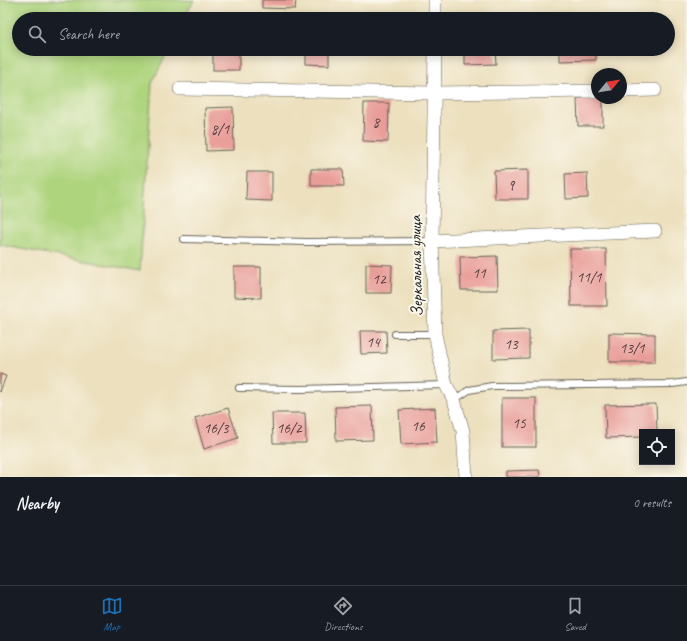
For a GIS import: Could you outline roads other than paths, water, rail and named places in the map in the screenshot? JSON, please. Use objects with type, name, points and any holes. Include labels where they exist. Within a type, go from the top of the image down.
[{"type":"street","points":[[435,0],[435,12]]},
{"type":"street","name":"Зеркальная улица","points":[[435,56],[432,241],[435,334],[446,385],[454,400],[463,431],[466,477]]},
{"type":"street","points":[[180,88],[434,93],[591,91]]},
{"type":"street","points":[[627,91],[655,90]]},
{"type":"street","points":[[432,241],[655,231]]},
{"type":"lane","points":[[184,239],[306,242],[432,241]]},
{"type":"lane","points":[[395,334],[435,334]]},
{"type":"lane","points":[[454,400],[469,390],[492,386],[672,384],[687,382]]},
{"type":"lane","points":[[239,388],[301,389],[446,385]]}]
